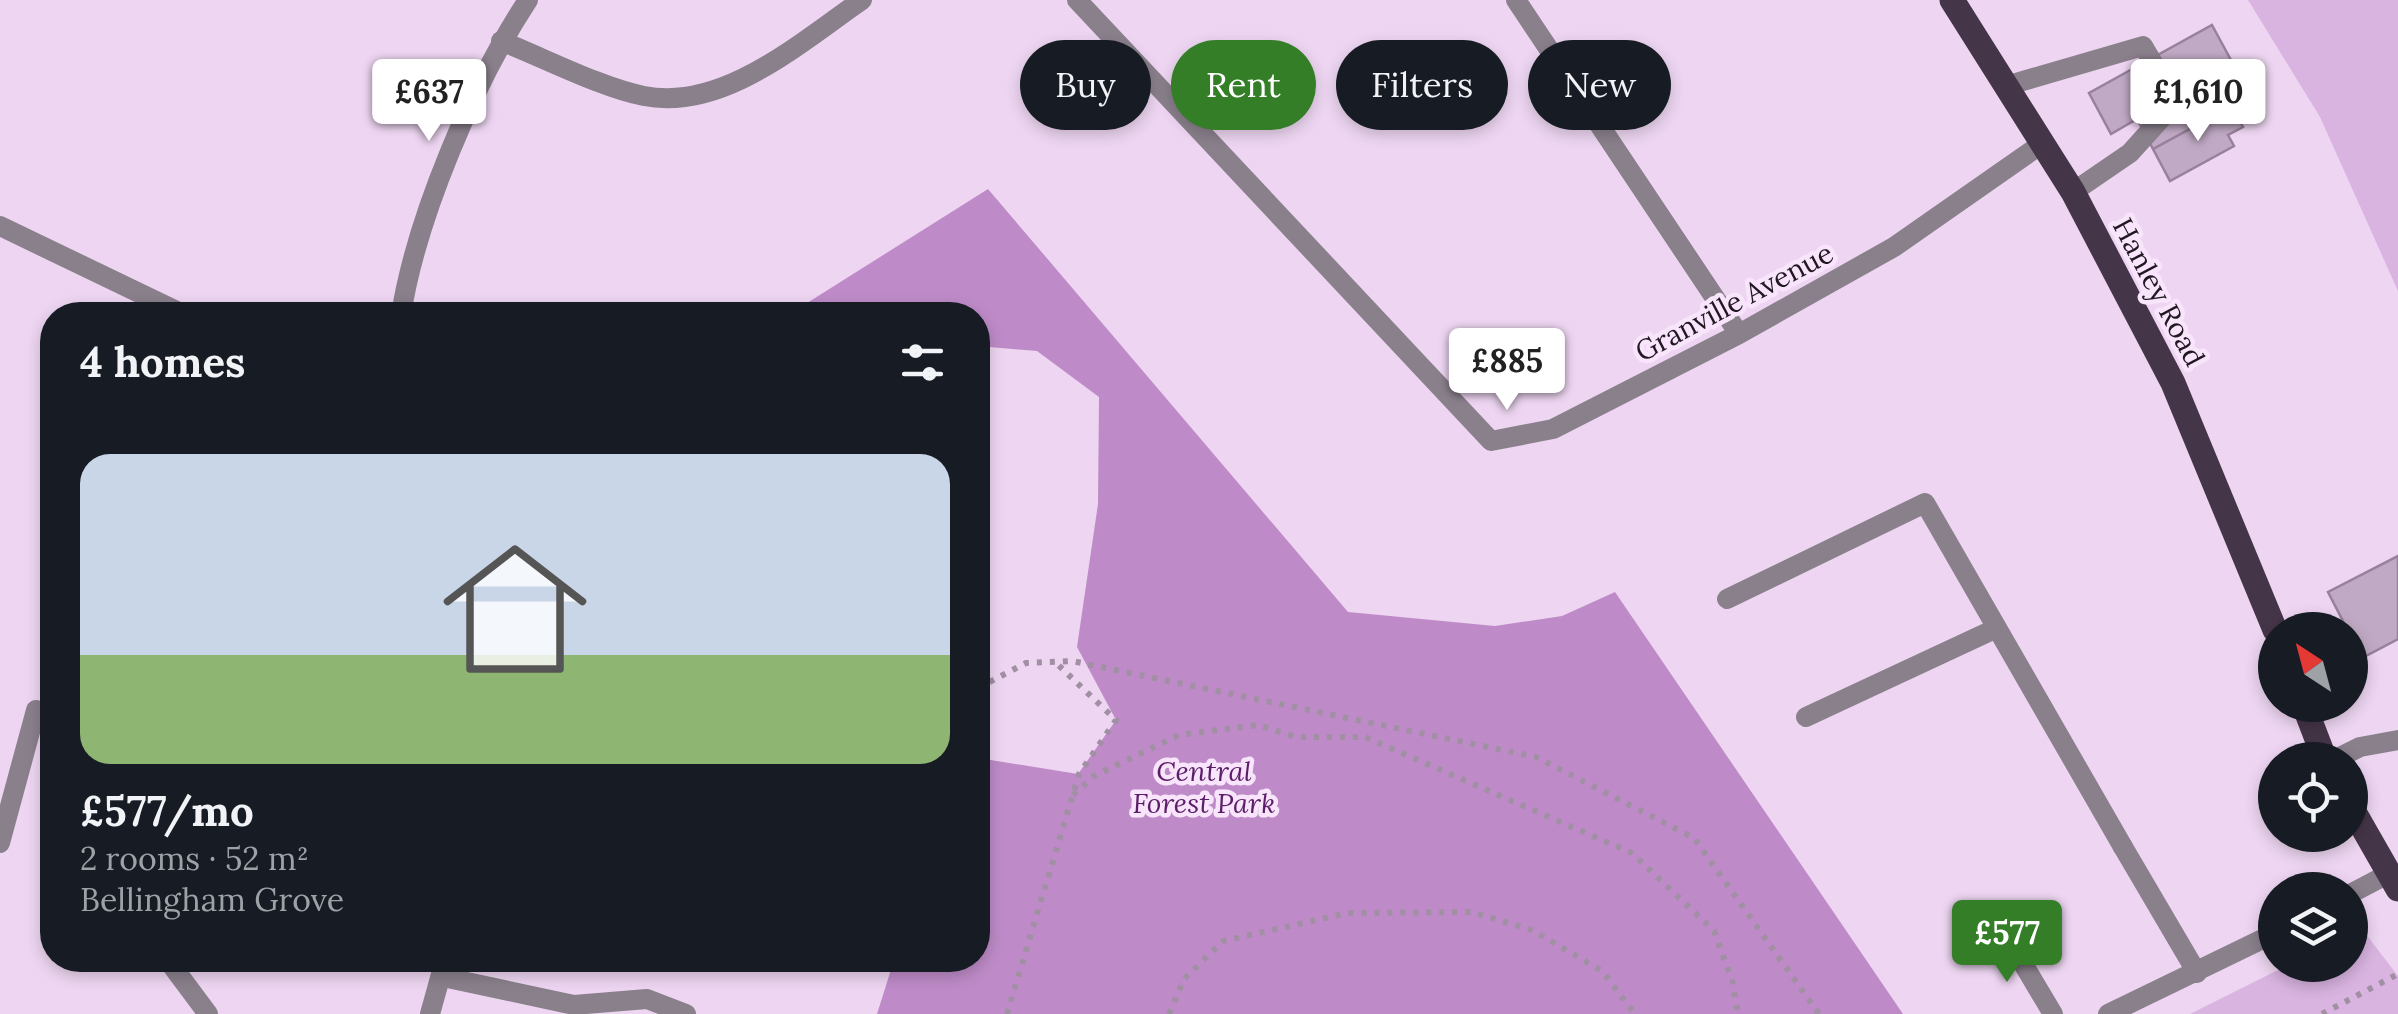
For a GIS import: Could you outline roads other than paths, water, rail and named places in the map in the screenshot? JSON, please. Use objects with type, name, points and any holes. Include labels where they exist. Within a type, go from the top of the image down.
[{"type":"main road","name":"Hanley Road","points":[[1952,0],[2073,192],[2173,383],[2268,612]]},
{"type":"main road","points":[[2368,837],[2393,882]]},
{"type":"street","points":[[402,302],[429,208],[501,41],[528,0]]},
{"type":"street","points":[[501,41],[644,97],[699,95],[763,67],[862,0]]},
{"type":"street","name":"Granville Avenue","points":[[1077,0],[1491,442],[1553,429],[1739,334],[1894,247],[2043,143]]},
{"type":"street","points":[[1516,0],[1739,334]]},
{"type":"street","points":[[2009,85],[2143,46],[2176,102],[2130,153],[2073,192]]},
{"type":"street","points":[[0,226],[158,302]]},
{"type":"street","points":[[1726,599],[1925,503],[2197,974]]},
{"type":"street","points":[[1806,717],[1996,628]]},
{"type":"street","points":[[0,843],[36,710]]},
{"type":"street","points":[[2368,746],[2398,740]]},
{"type":"street","points":[[2368,889],[2393,882]]},
{"type":"street","points":[[2003,930],[2053,1014]]},
{"type":"street","points":[[2108,1014],[2258,942]]},
{"type":"street","points":[[177,972],[208,1014]]},
{"type":"street","points":[[430,1014],[443,972]]},
{"type":"street","points":[[455,972],[574,1005],[646,998],[686,1014]]},
{"type":"park label","name":"Central Forest Park","points":[[1204,787]]}]
